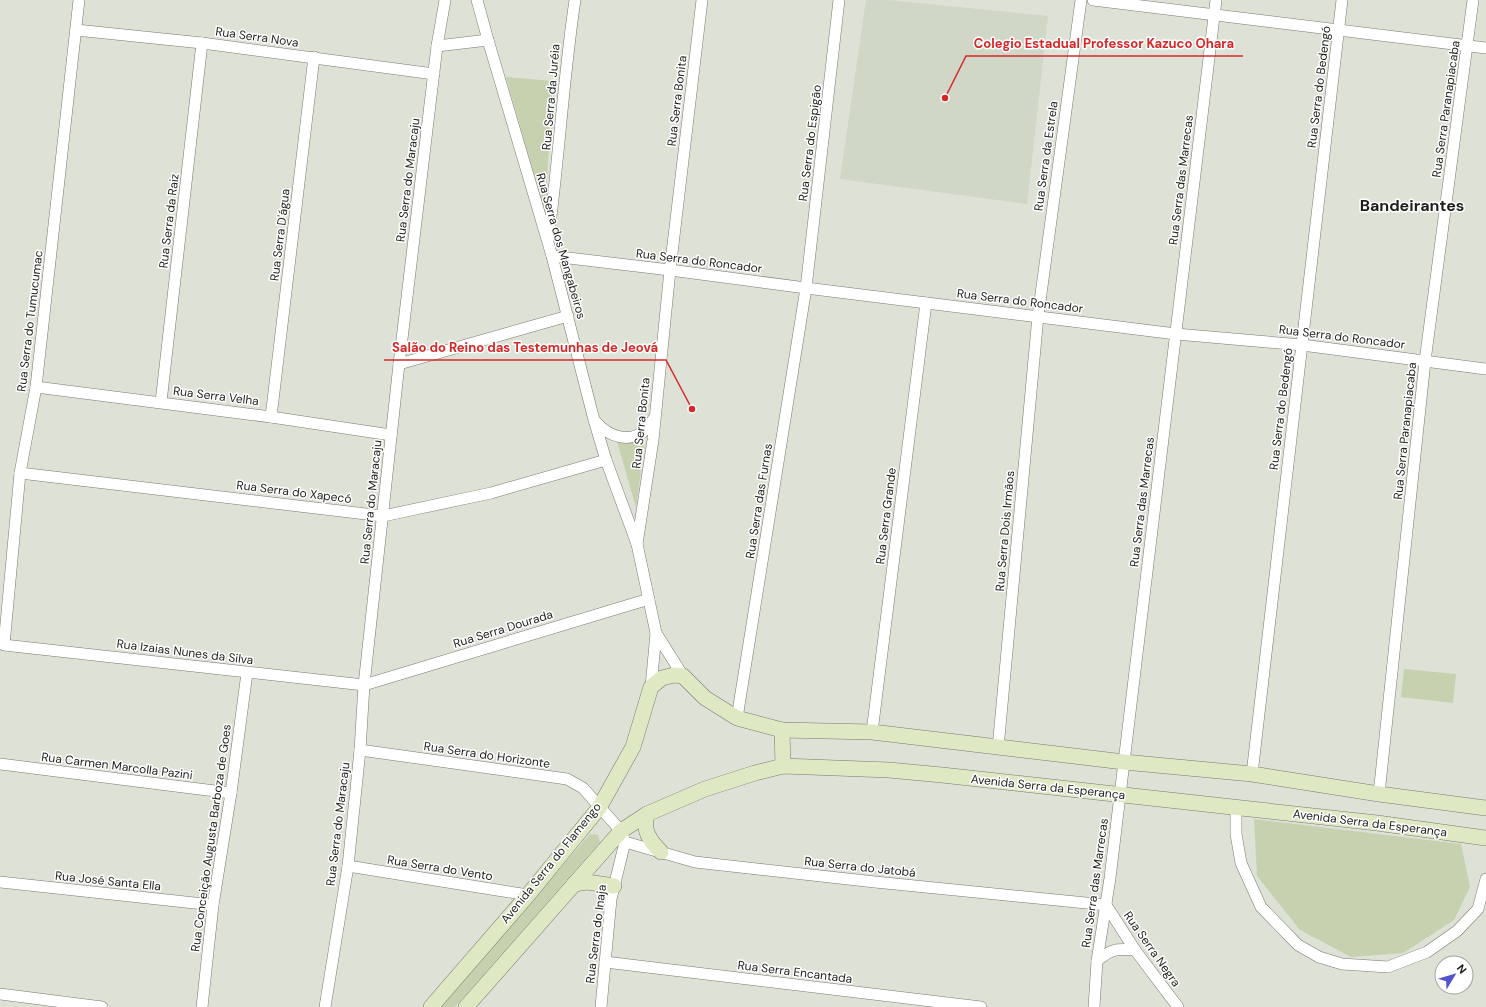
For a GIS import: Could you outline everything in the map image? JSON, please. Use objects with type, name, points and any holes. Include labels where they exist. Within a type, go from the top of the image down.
[{"type":"street","name":"Rua Serra do Tumucumac","points":[[4,645],[20,473],[36,387],[79,0]]},
{"type":"street","name":"Rua Serra do Maracaju","points":[[325,1007],[348,866],[360,750],[364,685],[391,435],[437,46],[445,0]]},
{"type":"street","name":"Rua Serra dos Mangabeiros","points":[[477,0],[552,256],[594,420],[606,460],[637,544]]},
{"type":"street","name":"Rua Serra da Juréia","points":[[548,244],[556,183],[569,43],[575,0]]},
{"type":"street","name":"Rua Serra Bonita","points":[[656,633],[637,544],[653,440],[654,417],[670,270],[702,0]]},
{"type":"street","name":"Rua Serra do Espigão","points":[[806,288],[839,0]]},
{"type":"street","name":"Rua Serra da Estrela","points":[[1038,316],[1080,0]]},
{"type":"street","points":[[1094,0],[1486,48]]},
{"type":"street","name":"Rua Serra das Marrecas","points":[[1094,1007],[1097,961],[1106,906],[1120,795],[1216,0]]},
{"type":"street","name":"Rua Serra do Bedengó","points":[[1252,774],[1342,0]]},
{"type":"street","name":"Rua Serra Paranapiacaba","points":[[1379,794],[1425,361],[1473,0]]},
{"type":"street","name":"Rua Serra Nova","points":[[76,30],[202,42],[434,74]]},
{"type":"street","points":[[437,46],[488,40]]},
{"type":"street","name":"Rua Serra da Raiz","points":[[161,402],[202,42]]},
{"type":"street","name":"Rua Serra D'água","points":[[271,417],[314,57]]},
{"type":"street","name":"Rua Serra do Roncador","points":[[552,256],[1176,334],[1302,344],[1486,369]]},
{"type":"street","name":"Rua Serra das Furnas","points":[[737,718],[806,288]]},
{"type":"street","name":"Rua Serra Grande","points":[[872,732],[926,303]]},
{"type":"street","points":[[399,364],[568,316]]},
{"type":"street","name":"Rua Serra Dois Irmãos","points":[[998,748],[1038,316]]},
{"type":"street","name":"Rua Serra Velha","points":[[36,387],[161,402],[391,435]]},
{"type":"street","points":[[594,420],[608,433],[617,437],[631,438],[647,429],[654,417]]},
{"type":"street","name":"Rua Serra do Xapecó","points":[[20,473],[383,516],[491,494],[606,460]]},
{"type":"street","name":"Rua Serra Dourada","points":[[364,685],[649,599]]},
{"type":"street","points":[[656,633],[683,676],[705,698],[737,718],[782,730],[872,732],[1124,762],[1252,774],[1379,794],[1486,808]]},
{"type":"street","name":"Avenida Serra do Flamengo","points":[[431,1007],[528,895],[598,808],[633,746],[651,687],[656,633]]},
{"type":"street","name":"Rua Izaias Nunes da Silva","points":[[4,645],[364,685]]},
{"type":"street","name":"Rua Conceição Augusta Barboza de Goes","points":[[202,1007],[213,906],[231,793],[247,673]]},
{"type":"street","points":[[651,687],[662,678],[674,675],[683,676]]},
{"type":"street","points":[[782,730],[783,766]]},
{"type":"street","name":"Rua Serra do Horizonte","points":[[360,750],[567,780],[583,788],[623,837]]},
{"type":"street","name":"Rua Carmen Marcolla Pazini","points":[[0,764],[231,793]]},
{"type":"street","name":"Avenida Serra da Esperança","points":[[623,837],[647,814],[705,789],[755,773],[783,766],[889,770],[1377,823],[1486,838]]},
{"type":"street","points":[[1236,808],[1236,834],[1241,862],[1261,907],[1298,945],[1319,958],[1342,964],[1388,967],[1427,952],[1457,931],[1478,909],[1486,879]]},
{"type":"street","points":[[647,814],[644,823],[648,834],[653,843],[661,852]]},
{"type":"street","points":[[466,1007],[574,884],[623,837]]},
{"type":"street","name":"Rua Serra do Jatobá","points":[[623,837],[661,852],[695,862],[1106,906]]},
{"type":"street","name":"Rua Serra do Inaja","points":[[600,1007],[611,899],[623,837]]},
{"type":"street","name":"Rua Serra do Vento","points":[[348,866],[528,895]]},
{"type":"street","name":"Rua José Santa Ella","points":[[0,882],[213,906]]},
{"type":"street","points":[[574,884],[587,882],[614,886]]},
{"type":"street","name":"Rua Serra Negra","points":[[1106,906],[1178,1007]]},
{"type":"street","points":[[1097,961],[1105,954],[1117,949],[1136,950]]},
{"type":"street","name":"Rua Serra Encantada","points":[[605,962],[981,1007]]},
{"type":"street","points":[[0,994],[102,1007]]},
{"type":"shaded area","points":[[866,0],[889,0],[1048,16],[1027,204],[840,179]]},
{"type":"green space","points":[[506,77],[553,81],[545,212]]},
{"type":"green space","points":[[645,440],[636,508],[617,441]]},
{"type":"green space","points":[[1404,669],[1456,674],[1453,703],[1401,697]]},
{"type":"green space","points":[[1254,819],[1461,844],[1470,887],[1454,920],[1403,953],[1351,957],[1300,930],[1257,876]]},
{"type":"green space","points":[[590,834],[598,835],[600,842],[455,1007],[441,1007]]},
{"type":"place","name":"Colegio Estadual Professor Kazuco Ohara","points":[[945,98]]},
{"type":"place","name":"Salão do Reino das Testemunhas de Jeová","points":[[692,409]]},
{"type":"district","name":"Bandeirantes","points":[[1412,205]]}]
